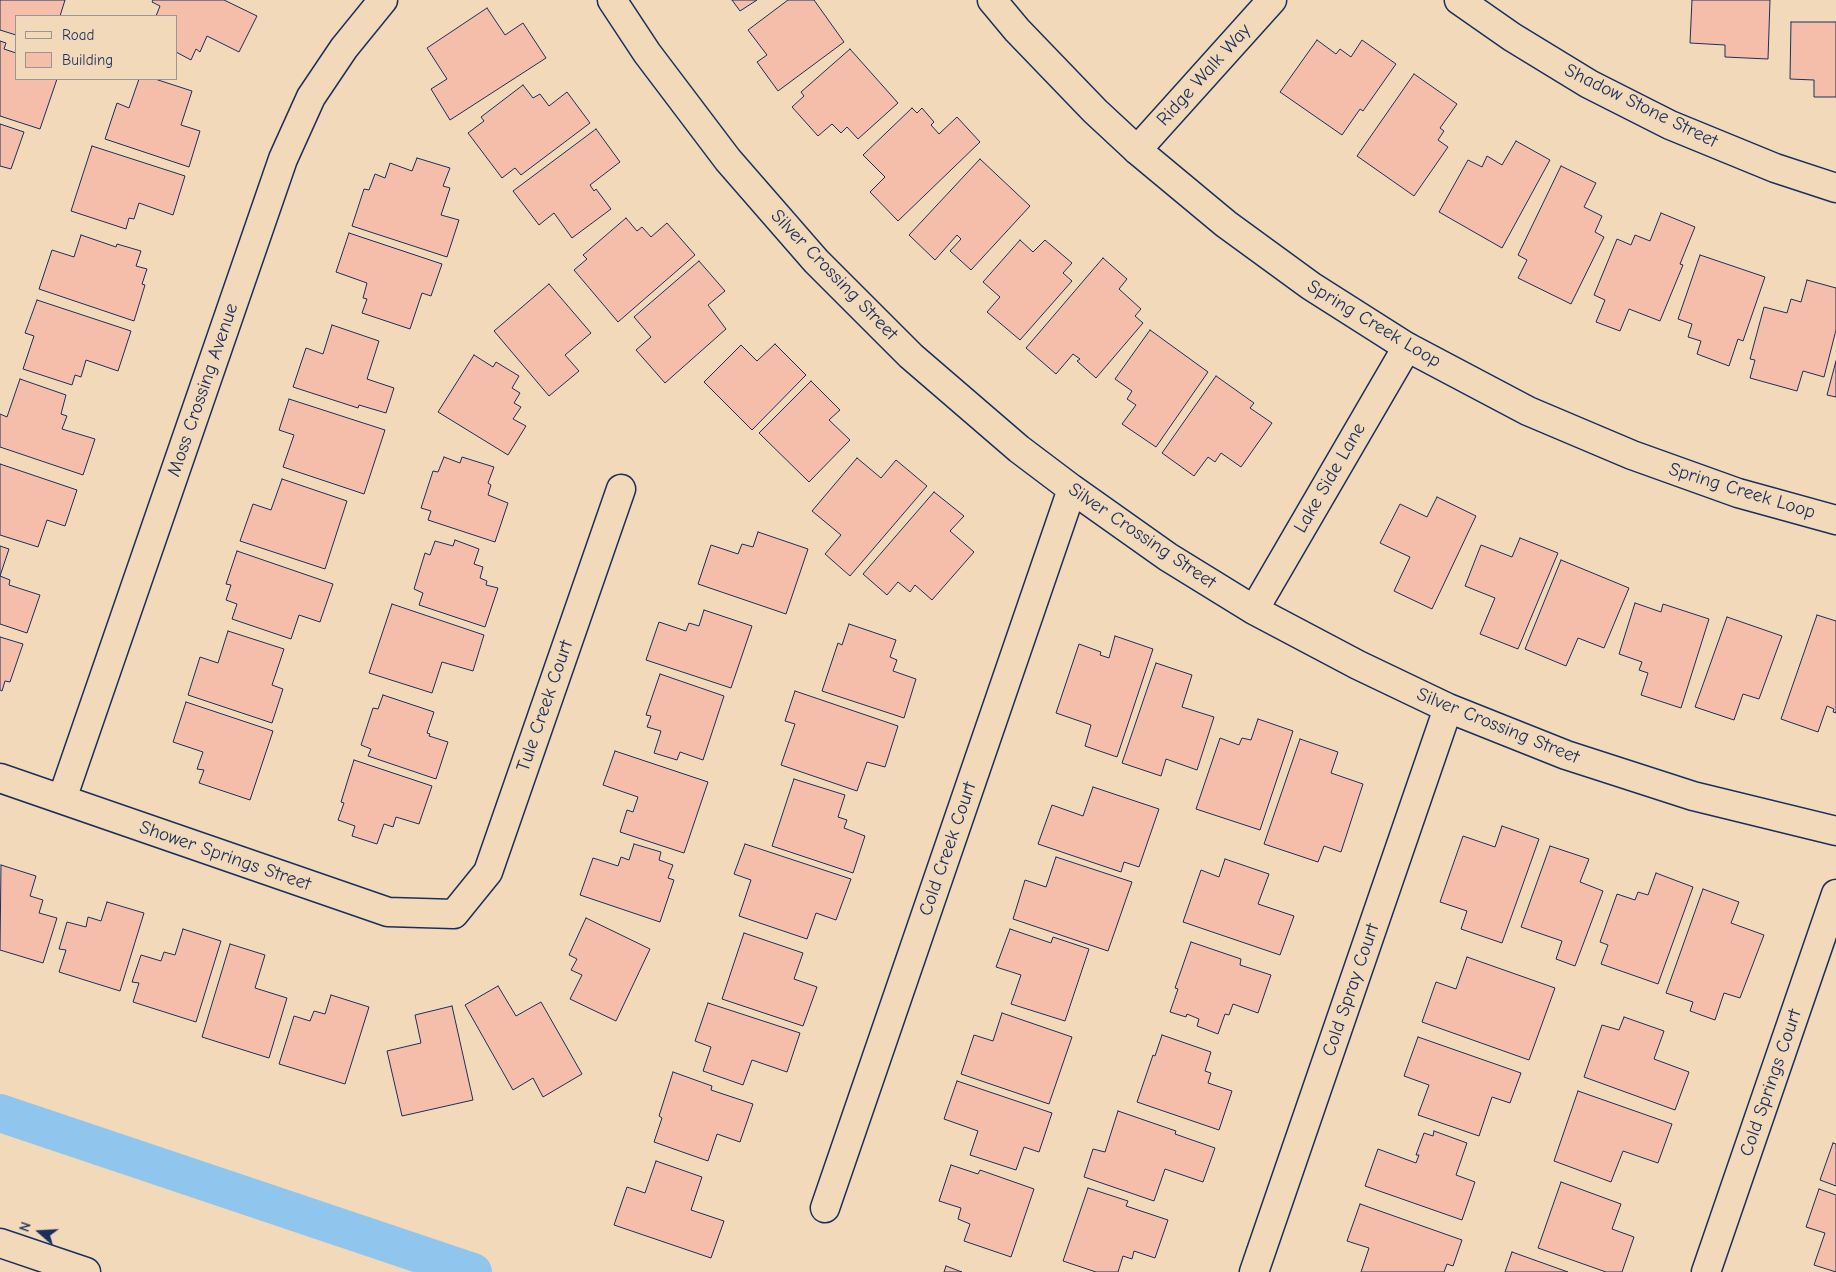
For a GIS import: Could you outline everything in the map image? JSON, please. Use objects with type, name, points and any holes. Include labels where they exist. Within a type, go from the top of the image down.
[{"type":"street","name":"Moss Crossing Avenue","points":[[62,799],[283,159],[312,97],[344,48],[384,0]]},
{"type":"street","name":"Silver Crossing Street","points":[[612,0],[647,53],[728,160],[816,260],[911,356],[1019,449],[1168,557],[1254,610],[1358,665],[1448,708],[1566,755],[1684,793],[1836,831]]},
{"type":"street","name":"Spring Creek Loop","points":[[992,0],[1017,30],[1095,111],[1137,150],[1233,230],[1311,286],[1407,347],[1528,411],[1632,455],[1738,493],[1836,520]]},
{"type":"street","name":"Ridge Walk Way","points":[[1137,150],[1272,0]]},
{"type":"street","name":"Shadow Stone Street","points":[[1460,0],[1512,37],[1582,80],[1662,121],[1775,168],[1836,188]]},
{"type":"street","name":"Lake Side Lane","points":[[1254,610],[1407,347]]},
{"type":"street","name":"Tule Creek Court","points":[[454,914],[488,872],[621,489]]},
{"type":"street","name":"Cold Creek Court","points":[[825,1208],[1072,489]]},
{"type":"street","name":"Cold Spray Court","points":[[1254,1272],[1448,708]]},
{"type":"street","name":"Shower Springs Street","points":[[0,778],[388,912],[454,914]]},
{"type":"street","name":"Cold Springs Court","points":[[1706,1272],[1836,894]]},
{"type":"street","points":[[0,1242],[86,1272]]},
{"type":"building","points":[[0,0],[65,0],[60,15],[15,15],[15,35],[0,30]]},
{"type":"building","points":[[153,0],[224,0],[257,16],[239,52],[207,36],[200,52],[196,49],[191,60],[178,53],[178,15],[156,15],[160,6],[152,2]]},
{"type":"building","points":[[732,0],[757,0],[740,11]]},
{"type":"building","points":[[788,0],[814,0],[844,42],[778,91],[757,62],[767,55],[748,30]]},
{"type":"building","points":[[1692,0],[1770,0],[1768,59],[1725,57],[1725,45],[1690,43]]},
{"type":"building","points":[[487,8],[505,35],[523,23],[546,58],[450,120],[431,89],[447,79],[427,48]]},
{"type":"building","points":[[1791,22],[1836,22],[1836,97],[1814,97],[1814,80],[1790,79]]},
{"type":"building","points":[[1317,40],[1336,54],[1340,49],[1351,57],[1362,40],[1396,64],[1363,111],[1360,109],[1342,135],[1280,92]]},
{"type":"building","points":[[0,41],[6,43],[4,49],[15,53],[15,80],[57,80],[40,129],[0,116]]},
{"type":"building","points":[[850,49],[898,103],[858,139],[847,127],[841,133],[832,124],[818,136],[792,107],[804,96],[801,92]]},
{"type":"building","points":[[1414,74],[1457,104],[1440,128],[1444,131],[1438,140],[1448,147],[1414,196],[1357,156]]},
{"type":"building","points":[[139,80],[158,80],[192,91],[181,125],[200,131],[189,167],[105,139],[117,103],[129,108]]},
{"type":"building","points":[[523,85],[533,98],[540,94],[549,106],[567,92],[590,123],[521,175],[515,168],[502,178],[468,133],[484,121],[481,117]]},
{"type":"building","points":[[912,108],[917,113],[922,108],[934,122],[931,125],[939,134],[957,117],[980,142],[898,221],[870,192],[885,177],[863,155]]},
{"type":"building","points":[[0,124],[24,132],[11,169],[0,166]]},
{"type":"building","points":[[596,129],[620,162],[590,185],[594,191],[596,189],[611,209],[572,238],[554,213],[539,225],[513,191]]},
{"type":"building","points":[[1516,141],[1550,160],[1502,248],[1439,212],[1468,160],[1482,167],[1487,156],[1502,165]]},
{"type":"building","points":[[92,146],[185,176],[173,215],[139,203],[134,219],[129,218],[126,229],[71,211]]},
{"type":"building","points":[[417,158],[450,168],[443,186],[450,188],[441,215],[459,220],[447,257],[352,226],[364,189],[369,190],[375,174],[385,178],[390,163],[412,171]]},
{"type":"building","points":[[980,159],[1030,206],[971,270],[950,251],[961,239],[957,235],[935,260],[909,235]]},
{"type":"building","points":[[1561,166],[1596,183],[1584,207],[1602,216],[1595,232],[1604,237],[1571,304],[1518,278],[1527,260],[1518,255]]},
{"type":"building","points":[[1661,213],[1695,227],[1680,264],[1683,265],[1660,321],[1629,309],[1620,331],[1596,322],[1605,300],[1594,295],[1617,239],[1631,245],[1635,235],[1650,241]]},
{"type":"building","points":[[626,218],[637,231],[642,227],[651,237],[667,223],[695,255],[618,322],[574,270],[587,259],[583,255]]},
{"type":"building","points":[[349,233],[442,264],[431,296],[422,293],[410,329],[362,313],[367,299],[363,298],[367,283],[336,272]]},
{"type":"building","points":[[81,235],[116,247],[117,244],[141,251],[136,266],[147,269],[142,284],[145,285],[134,321],[39,289],[52,250],[74,257]]},
{"type":"building","points":[[1020,240],[1033,252],[1045,240],[1072,263],[1063,273],[1072,281],[1020,340],[987,312],[1000,297],[983,282]]},
{"type":"building","points":[[1700,255],[1765,277],[1743,341],[1738,339],[1729,366],[1697,354],[1701,341],[1688,337],[1692,324],[1678,319]]},
{"type":"building","points":[[1103,258],[1127,279],[1119,289],[1141,309],[1135,316],[1143,323],[1096,378],[1077,361],[1080,359],[1073,354],[1056,374],[1026,348]]},
{"type":"building","points":[[699,261],[725,291],[708,305],[726,329],[665,383],[636,350],[651,337],[634,317]]},
{"type":"building","points":[[1807,280],[1836,288],[1836,330],[1824,377],[1803,371],[1797,391],[1750,378],[1755,360],[1750,359],[1764,307],[1787,313],[1791,299],[1801,302]]},
{"type":"building","points":[[549,284],[591,333],[565,355],[579,371],[549,396],[494,331]]},
{"type":"building","points":[[37,300],[131,331],[118,371],[86,360],[81,377],[75,375],[72,385],[23,369],[34,336],[25,333]]},
{"type":"building","points":[[332,325],[379,341],[367,379],[394,388],[386,413],[359,405],[358,408],[293,387],[306,348],[323,354]]},
{"type":"building","points":[[1150,330],[1208,372],[1156,447],[1122,424],[1136,405],[1127,399],[1132,391],[1115,379]]},
{"type":"building","points":[[775,344],[806,375],[752,430],[704,382],[741,345],[757,361]]},
{"type":"building","points":[[474,355],[493,367],[496,362],[519,376],[512,388],[520,393],[514,403],[521,407],[513,419],[526,426],[508,455],[438,412]]},
{"type":"building","points":[[1836,361],[1836,397],[1827,395]]},
{"type":"building","points":[[1216,376],[1254,403],[1250,408],[1272,423],[1241,467],[1221,453],[1215,462],[1208,457],[1194,476],[1162,453]]},
{"type":"building","points":[[20,379],[66,395],[61,414],[67,416],[62,429],[95,439],[83,475],[0,447],[0,414],[7,417]]},
{"type":"building","points":[[811,381],[840,410],[829,420],[850,440],[809,482],[759,433]]},
{"type":"building","points":[[289,399],[385,430],[364,494],[283,467],[294,435],[279,430]]},
{"type":"building","points":[[444,457],[460,463],[462,457],[494,467],[488,483],[491,485],[488,495],[508,503],[495,542],[428,520],[431,511],[421,508],[433,471],[438,472]]},
{"type":"building","points":[[857,458],[881,478],[896,460],[927,486],[850,576],[825,554],[841,535],[812,511]]},
{"type":"building","points":[[0,464],[77,490],[65,526],[47,520],[38,547],[0,535]]},
{"type":"building","points":[[282,479],[347,501],[325,569],[240,541],[253,504],[271,510]]},
{"type":"building","points":[[934,492],[964,516],[950,531],[974,552],[932,600],[915,585],[910,592],[898,582],[887,595],[863,574]]},
{"type":"building","points":[[1437,497],[1476,516],[1432,609],[1394,591],[1410,557],[1380,543],[1400,504],[1427,517]]},
{"type":"building","points":[[758,532],[808,549],[786,614],[698,584],[711,545],[738,554],[742,544],[753,547]]},
{"type":"building","points":[[1520,538],[1558,553],[1518,649],[1480,634],[1495,598],[1465,586],[1481,545],[1512,557]]},
{"type":"building","points":[[455,540],[479,549],[474,564],[483,567],[480,578],[487,581],[486,585],[498,588],[485,627],[419,605],[423,593],[414,589],[425,553],[430,555],[435,541],[453,546]]},
{"type":"building","points":[[0,546],[9,549],[0,576]]},
{"type":"building","points":[[237,551],[333,584],[320,622],[299,615],[291,639],[232,619],[237,604],[226,600],[231,585],[226,584]]},
{"type":"building","points":[[1561,560],[1629,588],[1604,648],[1578,638],[1566,666],[1525,649]]},
{"type":"building","points":[[0,576],[10,580],[9,585],[40,595],[27,633],[0,624]]},
{"type":"building","points":[[1635,603],[1661,612],[1663,604],[1709,619],[1681,708],[1641,695],[1648,673],[1639,670],[1642,662],[1619,654]]},
{"type":"building","points":[[392,604],[484,635],[473,671],[442,662],[432,693],[369,673]]},
{"type":"building","points":[[704,610],[752,626],[731,688],[646,660],[659,622],[686,631],[689,623],[699,626]]},
{"type":"building","points":[[1817,615],[1836,621],[1836,713],[1833,712],[1834,709],[1827,706],[1818,732],[1781,719]]},
{"type":"building","points":[[1727,617],[1782,636],[1759,699],[1743,694],[1734,720],[1695,707]]},
{"type":"building","points":[[849,624],[896,640],[890,657],[897,660],[893,671],[916,679],[904,718],[822,691],[838,643],[842,645]]},
{"type":"building","points":[[228,631],[284,649],[272,685],[283,689],[272,723],[188,695],[200,657],[218,663]]},
{"type":"building","points":[[1115,636],[1153,649],[1117,757],[1085,746],[1091,725],[1056,713],[1079,644],[1101,652],[1100,655],[1109,658]]},
{"type":"building","points":[[0,637],[23,644],[10,682],[5,681],[2,691],[0,690]]},
{"type":"building","points":[[1156,663],[1192,675],[1182,707],[1214,717],[1197,770],[1166,759],[1161,776],[1122,763]]},
{"type":"building","points":[[660,674],[724,696],[703,760],[680,752],[677,760],[654,753],[661,731],[647,727],[651,716],[646,715]]},
{"type":"building","points":[[795,691],[898,726],[885,767],[867,762],[857,791],[781,765],[795,724],[785,721]]},
{"type":"building","points":[[383,695],[434,712],[427,733],[430,734],[429,736],[448,742],[436,779],[368,756],[371,749],[361,745],[373,708],[378,709]]},
{"type":"building","points":[[186,702],[273,731],[250,800],[199,783],[204,770],[197,769],[203,752],[173,742]]},
{"type":"building","points":[[1258,719],[1293,731],[1260,830],[1196,809],[1220,738],[1239,745],[1242,738],[1251,740]]},
{"type":"building","points":[[1300,739],[1338,752],[1331,773],[1363,784],[1341,852],[1324,846],[1318,862],[1264,844]]},
{"type":"building","points":[[615,751],[708,782],[684,853],[620,832],[627,810],[633,812],[638,797],[603,785]]},
{"type":"building","points":[[354,760],[432,786],[419,824],[396,817],[393,827],[384,824],[377,844],[352,836],[355,826],[338,820],[344,803],[341,802]]},
{"type":"building","points":[[794,779],[845,795],[838,817],[847,820],[844,828],[865,836],[853,873],[772,846]]},
{"type":"building","points":[[1093,787],[1159,809],[1139,867],[1124,862],[1121,872],[1038,844],[1052,805],[1083,816]]},
{"type":"building","points":[[1502,826],[1539,839],[1502,943],[1461,929],[1467,911],[1440,902],[1463,836],[1495,847]]},
{"type":"building","points":[[634,844],[661,852],[659,860],[673,865],[668,878],[674,880],[660,922],[580,895],[593,858],[618,866],[621,857],[629,860]]},
{"type":"building","points":[[745,844],[851,879],[836,920],[816,913],[807,939],[739,916],[751,880],[734,874]]},
{"type":"building","points":[[1550,846],[1589,859],[1580,882],[1603,891],[1575,966],[1556,959],[1562,941],[1521,927]]},
{"type":"building","points":[[1056,857],[1132,882],[1108,951],[1013,919],[1025,880],[1046,887]]},
{"type":"building","points":[[1225,859],[1269,874],[1258,904],[1294,916],[1280,955],[1183,922],[1201,870],[1219,877]]},
{"type":"building","points":[[1,865],[36,876],[30,896],[43,900],[39,913],[57,918],[43,963],[0,950]]},
{"type":"building","points":[[1656,873],[1693,887],[1658,984],[1601,964],[1608,945],[1600,942],[1617,894],[1635,900],[1638,892],[1648,895]]},
{"type":"building","points":[[1703,889],[1739,902],[1731,923],[1764,935],[1740,998],[1724,993],[1715,1020],[1690,1011],[1693,1002],[1666,993]]},
{"type":"building","points":[[107,902],[144,913],[120,991],[59,972],[66,950],[59,949],[67,922],[86,927],[88,917],[101,921]]},
{"type":"building","points":[[586,918],[650,949],[616,1021],[570,999],[582,975],[571,970],[577,959],[569,955]]},
{"type":"building","points":[[183,929],[221,941],[196,1022],[133,1002],[139,983],[132,982],[141,955],[161,961],[164,952],[175,955]]},
{"type":"building","points":[[1010,929],[1051,943],[1053,937],[1089,949],[1065,1021],[1011,1004],[1021,975],[996,967]]},
{"type":"building","points":[[744,933],[803,953],[794,979],[817,987],[803,1026],[722,999]]},
{"type":"building","points":[[1191,942],[1241,959],[1240,965],[1271,975],[1258,1013],[1233,1004],[1229,1015],[1225,1014],[1218,1034],[1197,1026],[1199,1019],[1187,1014],[1186,1017],[1170,1012],[1178,989],[1175,988]]},
{"type":"building","points":[[230,944],[265,955],[255,988],[287,998],[269,1058],[202,1037]]},
{"type":"building","points":[[1467,957],[1555,988],[1529,1060],[1422,1022],[1436,982],[1456,989]]},
{"type":"building","points":[[498,986],[516,1016],[541,1002],[582,1074],[543,1097],[533,1078],[513,1090],[465,1005]]},
{"type":"building","points":[[331,995],[369,1007],[345,1084],[279,1064],[294,1016],[310,1021],[314,1011],[325,1014]]},
{"type":"building","points":[[708,1003],[800,1033],[787,1072],[752,1060],[743,1085],[703,1071],[711,1047],[695,1041]]},
{"type":"building","points":[[452,1006],[473,1100],[402,1116],[387,1051],[421,1043],[415,1015]]},
{"type":"building","points":[[1002,1013],[1072,1037],[1049,1104],[961,1074],[974,1035],[993,1041]]},
{"type":"building","points":[[1624,1017],[1664,1031],[1654,1059],[1689,1072],[1675,1110],[1584,1077],[1602,1025],[1619,1030]]},
{"type":"building","points":[[1162,1035],[1211,1052],[1205,1071],[1211,1073],[1208,1083],[1232,1091],[1219,1130],[1137,1102]]},
{"type":"building","points":[[1418,1037],[1521,1073],[1510,1103],[1492,1097],[1479,1136],[1418,1115],[1429,1085],[1404,1076]]},
{"type":"building","points":[[673,1072],[712,1086],[711,1090],[753,1104],[740,1142],[717,1134],[708,1161],[654,1142],[662,1118],[659,1116]]},
{"type":"building","points":[[957,1081],[1052,1113],[1039,1152],[1024,1147],[1016,1170],[970,1155],[978,1131],[944,1119]]},
{"type":"building","points":[[1578,1091],[1672,1124],[1658,1163],[1623,1151],[1611,1182],[1554,1161]]},
{"type":"building","points":[[1118,1111],[1176,1131],[1175,1134],[1215,1148],[1203,1182],[1165,1169],[1154,1201],[1084,1177],[1093,1149],[1105,1152]]},
{"type":"building","points":[[1434,1131],[1467,1143],[1456,1175],[1475,1182],[1462,1220],[1365,1186],[1378,1149],[1416,1163],[1419,1155],[1416,1155],[1424,1133],[1433,1136]]},
{"type":"building","points":[[1833,1143],[1836,1144],[1836,1186],[1820,1180]]},
{"type":"building","points":[[656,1161],[702,1177],[691,1210],[724,1221],[711,1258],[614,1225],[627,1187],[645,1193]]},
{"type":"building","points":[[951,1165],[978,1174],[980,1170],[1034,1189],[1011,1257],[964,1241],[970,1224],[958,1219],[961,1208],[939,1201]]},
{"type":"building","points":[[1561,1182],[1621,1204],[1612,1229],[1634,1237],[1622,1272],[1606,1272],[1538,1248]]},
{"type":"building","points":[[1088,1188],[1128,1201],[1126,1206],[1168,1220],[1155,1258],[1134,1251],[1132,1259],[1123,1256],[1118,1272],[1096,1272],[1063,1261]]},
{"type":"building","points":[[1819,1189],[1836,1195],[1836,1272],[1814,1265],[1825,1233],[1806,1227]]},
{"type":"building","points":[[1360,1204],[1462,1240],[1453,1266],[1447,1264],[1444,1272],[1361,1272],[1369,1248],[1347,1241]]},
{"type":"building","points":[[1512,1252],[1568,1272],[1505,1272]]},
{"type":"building","points":[[946,1266],[962,1272],[944,1272]]},
{"type":"waterway","points":[[0,1113],[473,1272]]}]
